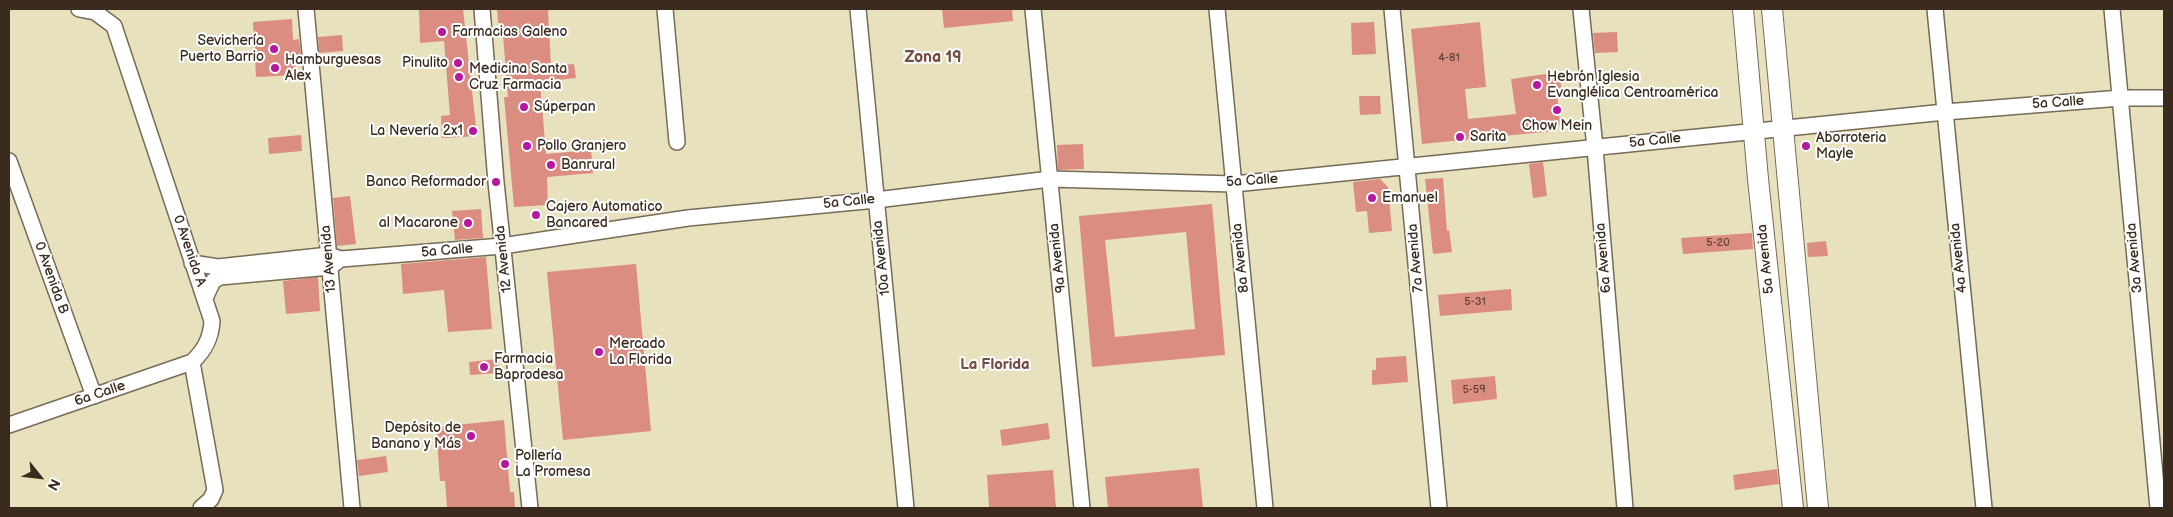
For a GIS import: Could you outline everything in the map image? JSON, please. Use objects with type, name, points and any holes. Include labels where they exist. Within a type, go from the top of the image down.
[{"type":"main road","name":"5a Avenida","points":[[1743,9],[1753,131],[1793,508]]},
{"type":"main road","name":"5a Avenida","points":[[1772,9],[1818,508]]},
{"type":"street","name":"0 Avenida A","points":[[79,9],[95,12],[114,26],[205,298],[212,321],[212,332],[201,354],[192,362]]},
{"type":"street","name":"13 Avenida","points":[[306,9],[333,261],[352,508]]},
{"type":"street","name":"12 Avenida","points":[[482,9],[502,246],[530,508]]},
{"type":"street","points":[[665,9],[677,142]]},
{"type":"street","name":"10a Avenida","points":[[858,9],[906,508]]},
{"type":"street","name":"9a Avenida","points":[[1033,9],[1082,508]]},
{"type":"street","name":"8a Avenida","points":[[1217,9],[1266,508]]},
{"type":"street","name":"7a Avenida","points":[[1392,9],[1439,508]]},
{"type":"street","name":"6a Avenida","points":[[1582,9],[1624,508]]},
{"type":"street","name":"4a Avenida","points":[[1935,9],[1984,508]]},
{"type":"street","name":"3a Avenida","points":[[2112,9],[2158,508]]},
{"type":"street","name":"5a Calle","points":[[192,263],[218,267],[333,261],[502,246],[688,218],[876,200],[1050,179],[1234,184],[1945,112],[2121,98],[2164,98]]},
{"type":"street","name":"0 Avenida B","points":[[9,161],[94,396]]},
{"type":"street","name":"5a Calle","points":[[205,298],[214,281],[220,277],[333,261]]},
{"type":"street","points":[[192,362],[215,490],[206,503]]},
{"type":"street","name":"6a Calle","points":[[9,425],[192,362]]},
{"type":"building","points":[[419,9],[463,9],[477,136],[442,138],[441,116],[450,115],[444,41],[420,43]]},
{"type":"building","points":[[497,9],[548,9],[551,66],[574,64],[576,78],[540,82],[546,154],[591,150],[593,173],[547,177],[548,205],[514,207],[504,97],[508,97],[502,23],[498,23]]},
{"type":"building","points":[[942,9],[1012,9],[1013,21],[944,28]]},
{"type":"building","points":[[292,19],[293,40],[299,39],[301,55],[294,55],[296,75],[256,77],[253,22]]},
{"type":"building","points":[[1374,22],[1376,54],[1352,55],[1351,23]]},
{"type":"building","points":[[1480,22],[1486,87],[1465,89],[1468,119],[1516,114],[1511,79],[1559,72],[1562,91],[1557,91],[1560,124],[1554,131],[1422,144],[1411,29]]},
{"type":"building","points":[[1617,32],[1618,52],[1595,53],[1593,33]]},
{"type":"building","points":[[342,35],[343,51],[319,53],[318,37]]},
{"type":"building","points":[[1359,96],[1380,96],[1381,114],[1360,115]]},
{"type":"building","points":[[301,135],[302,151],[269,154],[268,138]]},
{"type":"building","points":[[1083,144],[1084,169],[1058,170],[1057,145]]},
{"type":"building","points":[[1543,162],[1547,196],[1533,198],[1529,164]]},
{"type":"building","points":[[1443,178],[1447,231],[1449,230],[1452,252],[1433,254],[1425,179]]},
{"type":"building","name":"Emanuel","points":[[1380,179],[1388,187],[1392,231],[1369,233],[1367,211],[1356,212],[1353,182]]},
{"type":"building","points":[[350,196],[356,244],[337,246],[333,198]]},
{"type":"building","points":[[1212,204],[1225,355],[1092,367],[1079,216]],"holes":[[[1186,232],[1195,329],[1115,337],[1105,240]]]},
{"type":"building","name":"al Macarone","points":[[481,209],[483,238],[455,240],[452,211]]},
{"type":"building","points":[[1752,233],[1753,249],[1683,254],[1681,238]]},
{"type":"building","points":[[1826,241],[1828,256],[1808,257],[1807,243]]},
{"type":"building","points":[[486,257],[492,329],[448,332],[444,290],[403,294],[401,264]]},
{"type":"building","name":"Mercado La Florida","points":[[636,264],[651,431],[563,440],[547,272]]},
{"type":"building","points":[[318,277],[320,311],[286,314],[283,281]]},
{"type":"building","points":[[1511,289],[1512,310],[1440,316],[1438,295]]},
{"type":"building","points":[[1406,356],[1408,382],[1372,385],[1372,370],[1376,370],[1376,358]]},
{"type":"building","name":"Farmacia Baprodesa","points":[[498,359],[499,373],[470,375],[469,362]]},
{"type":"building","points":[[1495,376],[1497,399],[1453,404],[1451,380]]},
{"type":"building","points":[[504,420],[510,492],[514,492],[515,508],[447,508],[445,481],[440,481],[436,427]]},
{"type":"building","points":[[1048,423],[1050,439],[1002,446],[1000,430]]},
{"type":"building","points":[[386,456],[388,472],[359,476],[357,460]]},
{"type":"building","points":[[1199,468],[1203,508],[1108,508],[1105,477]]},
{"type":"building","points":[[1777,469],[1779,484],[1735,490],[1733,475]]},
{"type":"building","points":[[1053,470],[1056,508],[989,508],[987,475]]},
{"type":"place","name":"Farmacias Galeno","points":[[442,32]]},
{"type":"place","name":"Sevichería Puerto Barrio","points":[[274,49]]},
{"type":"place","name":"Pinulito","points":[[458,63]]},
{"type":"place","name":"Hamburguesas Alex","points":[[275,68]]},
{"type":"place","name":"Medicina Santa Cruz Farmacia","points":[[459,77]]},
{"type":"place","name":"Hebrón Iglesia Evanglélica Centroamérica","points":[[1537,85]]},
{"type":"place","name":"Súperpan","points":[[524,107]]},
{"type":"place","name":"Chow Mein","points":[[1557,110]]},
{"type":"place","name":"La Nevería 2x1","points":[[473,131]]},
{"type":"place","name":"Sarita","points":[[1460,137]]},
{"type":"place","name":"Pollo Granjero","points":[[527,146]]},
{"type":"place","name":"Aborroteria Mayle","points":[[1806,146]]},
{"type":"place","name":"Banrural","points":[[551,165]]},
{"type":"place","name":"Banco Reformador","points":[[496,182]]},
{"type":"place","name":"Emanuel","points":[[1372,198]]},
{"type":"place","name":"Cajero Automatico Bancared","points":[[536,215]]},
{"type":"place","name":"al Macarone","points":[[468,223]]},
{"type":"place","name":"Mercado La Florida","points":[[599,352]]},
{"type":"place","name":"Farmacia Baprodesa","points":[[484,367]]},
{"type":"place","name":"Depósito de Banano y Más","points":[[471,436]]},
{"type":"place","name":"Pollería La Promesa","points":[[505,464]]},
{"type":"district","name":"Zona 19","points":[[933,58]]},
{"type":"district","name":"La Florida","points":[[995,365]]}]
